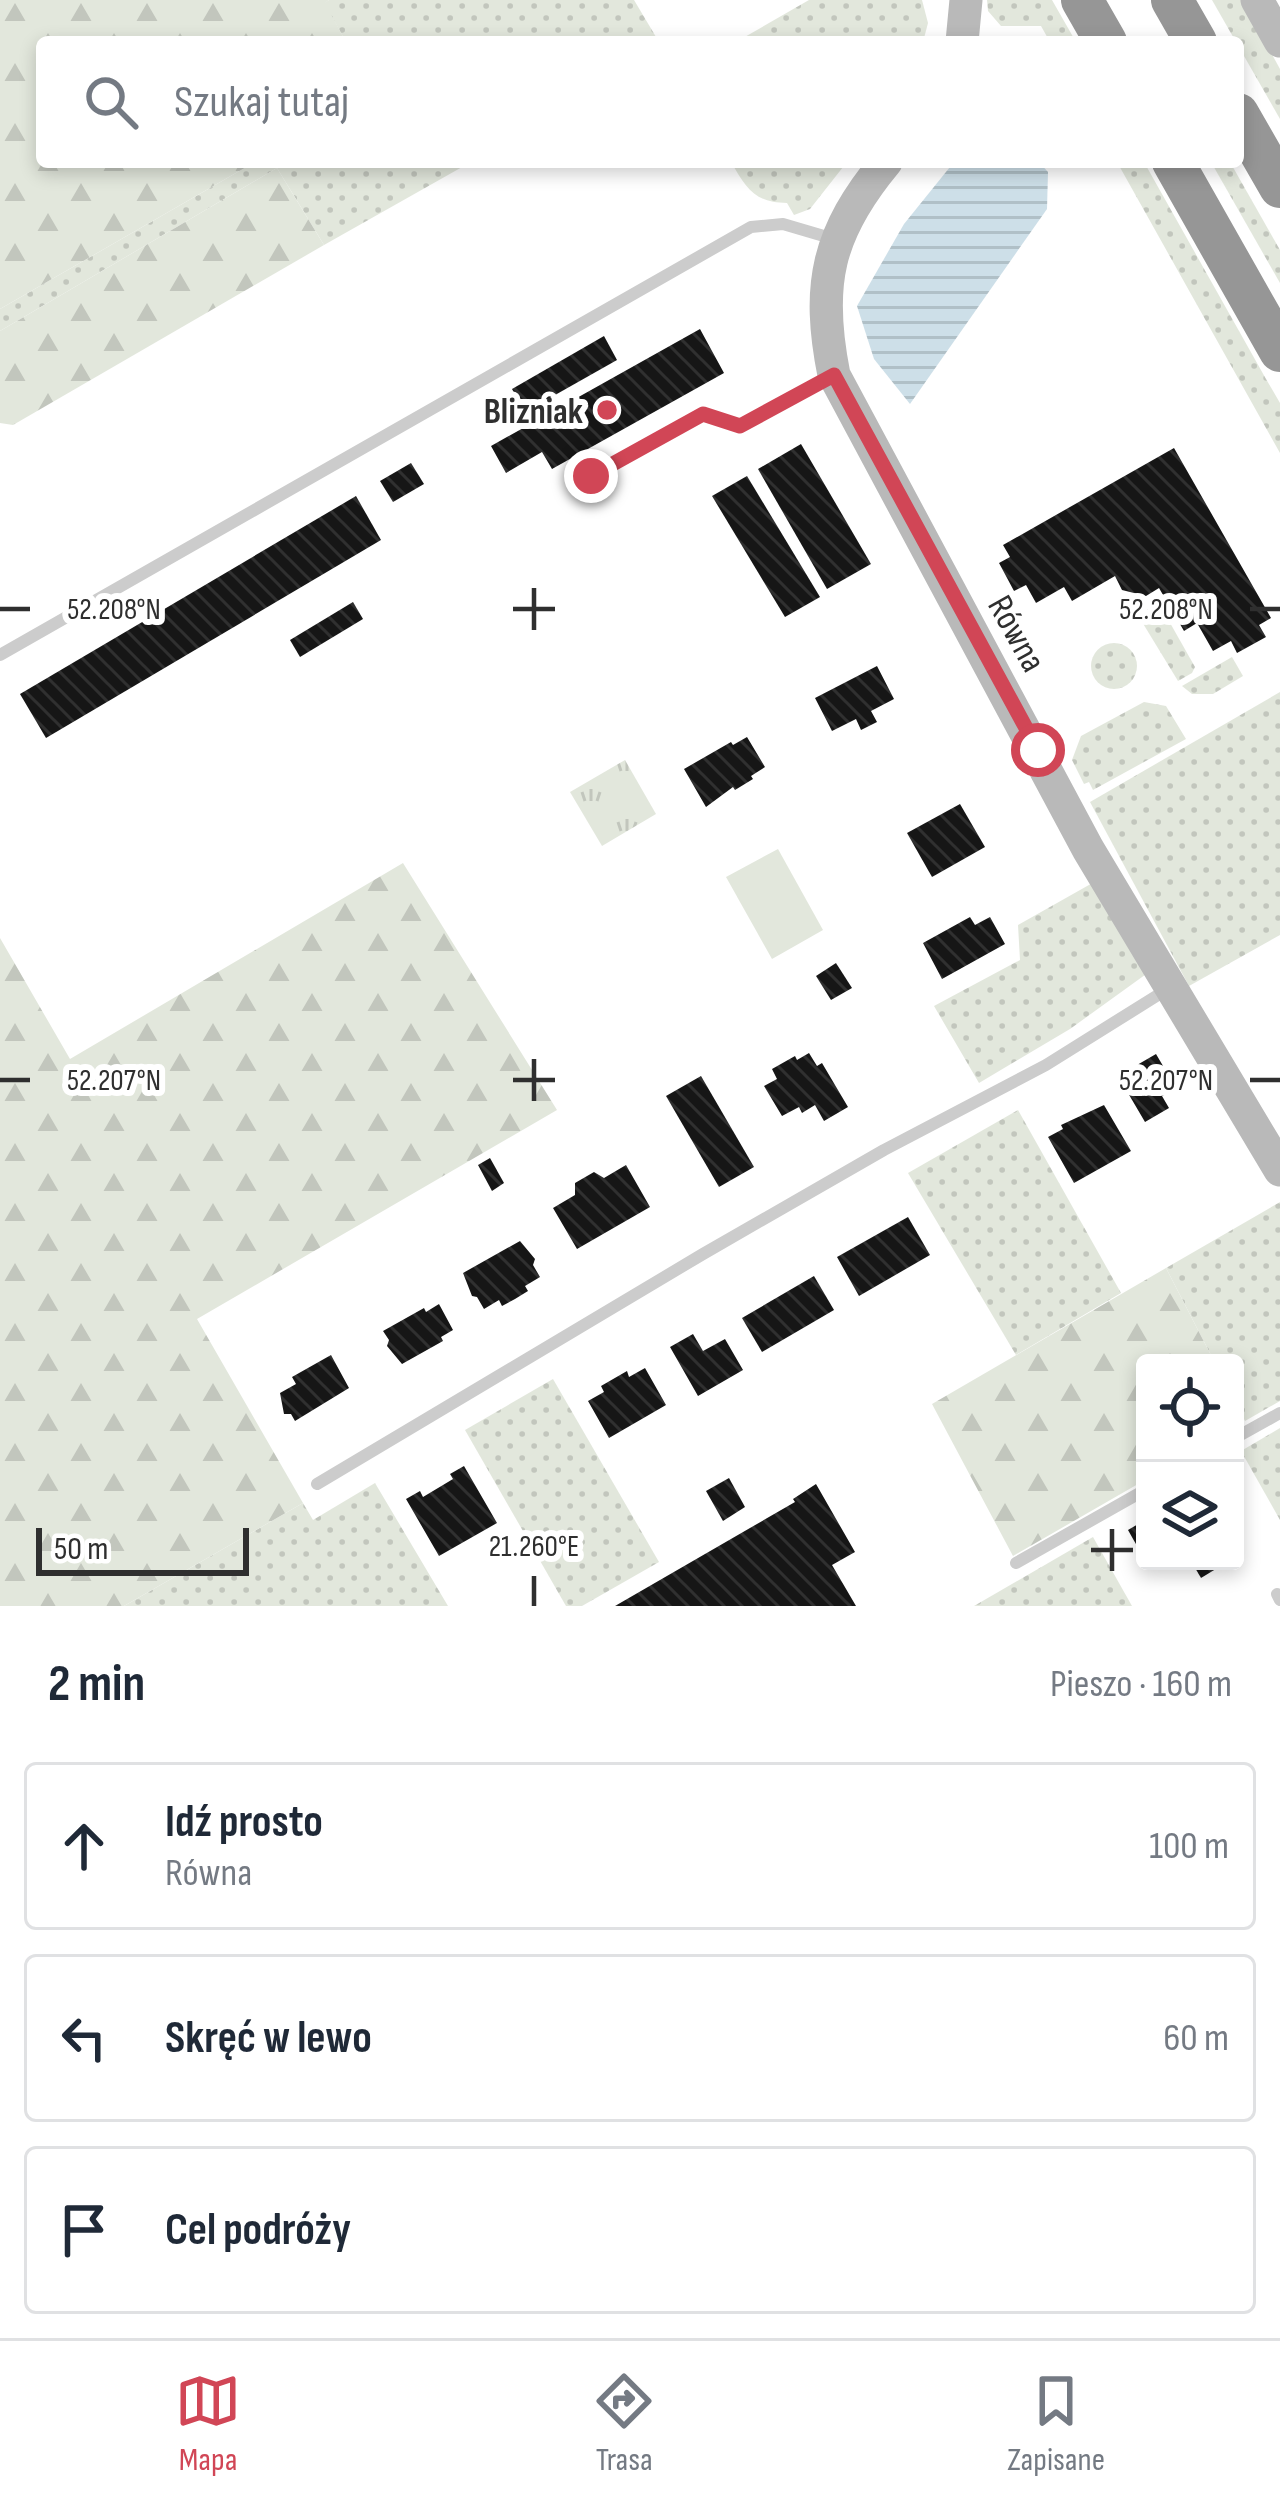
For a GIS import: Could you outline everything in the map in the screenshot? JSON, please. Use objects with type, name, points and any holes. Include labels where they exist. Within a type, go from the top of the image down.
[{"type":"highway","points":[[1082,0],[1103,36]]},
{"type":"highway","points":[[1172,0],[1193,36]]},
{"type":"highway","points":[[1244,124],[1280,187]]},
{"type":"highway","points":[[1176,168],[1280,351]]},
{"type":"street","points":[[963,36],[966,0]]},
{"type":"street","points":[[1257,0],[1280,41]]},
{"type":"street","points":[[835,239],[859,195],[881,168]]},
{"type":"street","name":"Równa","points":[[835,239],[825,303],[834,375],[1088,849],[1280,1170]]},
{"type":"lane","points":[[0,656],[751,226],[783,224],[835,239]]},
{"type":"lane","points":[[591,476],[703,414],[740,426],[834,375]]},
{"type":"lane","points":[[317,1484],[703,1254],[884,1150],[1046,1065],[1172,986]]},
{"type":"lane","points":[[1244,1433],[1280,1413]]},
{"type":"lane","points":[[1016,1563],[1136,1495]]},
{"type":"green space","points":[[0,0],[329,0],[325,3],[343,36],[36,36],[36,168],[245,168],[0,309]]},
{"type":"green space","points":[[634,0],[655,36],[343,36],[324,3]]},
{"type":"green space","points":[[809,0],[922,0],[928,23],[925,36],[746,36]]},
{"type":"green space","points":[[987,0],[1052,0],[1073,36],[1047,36],[1041,26],[1001,26],[988,11]]},
{"type":"green space","points":[[1212,0],[1242,0],[1280,69],[1280,119],[1244,56],[1244,36],[1233,36]]},
{"type":"green space","points":[[245,168],[277,168],[0,331],[0,309]]},
{"type":"green space","points":[[277,168],[460,168],[324,245]]},
{"type":"green space","points":[[277,168],[324,245],[13,425],[0,423],[0,331]]},
{"type":"green space","points":[[735,168],[842,168],[810,209],[794,215],[787,203],[767,200]]},
{"type":"green space","points":[[1120,168],[1147,168],[1280,403],[1280,453]]},
{"type":"green space","points":[[1214,168],[1233,168],[1280,250],[1280,283]]},
{"type":"green space","points":[[1142,608],[1165,614],[1195,667],[1192,673],[1178,681],[1139,617]]},
{"type":"green space","points":[[1114,643],[1130,650],[1137,666],[1130,682],[1114,689],[1098,682],[1091,666],[1098,650]]},
{"type":"green space","points":[[1232,657],[1243,676],[1213,694],[1192,694],[1182,686]]},
{"type":"green space","points":[[1280,692],[1280,935],[1189,986],[1090,802]]},
{"type":"green space","points":[[1144,702],[1166,706],[1186,739],[1093,790],[1089,782],[1084,784],[1072,760],[1081,736]]},
{"type":"green space","points":[[625,760],[656,814],[602,846],[570,792]]},
{"type":"green space","points":[[778,849],[823,930],[772,959],[726,877]]},
{"type":"green space","points":[[403,863],[557,1110],[197,1319],[303,1503],[124,1606],[0,1606],[0,938],[70,1059]]},
{"type":"green space","points":[[1096,881],[1149,972],[1070,1029],[979,1083],[934,1006],[1020,960],[1018,925]]},
{"type":"green space","points":[[1018,1110],[1121,1293],[1016,1355],[908,1173]]},
{"type":"green space","points":[[1280,1202],[1280,1401],[1245,1421],[1244,1354],[1210,1354],[1166,1268]]},
{"type":"green space","points":[[1166,1268],[1210,1354],[1136,1354],[1136,1485],[1013,1556],[932,1404]]},
{"type":"green space","points":[[553,1379],[659,1562],[582,1606],[566,1606],[465,1430]]},
{"type":"green space","points":[[1280,1428],[1280,1520],[1244,1456],[1244,1449]]},
{"type":"green space","points":[[375,1483],[448,1606],[124,1606],[303,1503],[313,1520]]},
{"type":"green space","points":[[1093,1537],[1132,1606],[974,1606]]},
{"type":"shaded area","points":[[949,168],[1044,168],[1048,172],[1047,209],[910,404],[874,359],[857,306],[904,224]]},
{"type":"building","name":"Blizniak","points":[[700,329],[724,373],[552,469],[542,452],[506,473],[491,446]]},
{"type":"building","points":[[604,336],[617,360],[525,412],[512,389]]},
{"type":"building","points":[[801,444],[871,564],[827,589],[758,469]]},
{"type":"building","points":[[1174,448],[1271,618],[1259,625],[1266,637],[1237,653],[1231,641],[1213,651],[1197,623],[1184,631],[1159,588],[1146,596],[1122,590],[1115,576],[1072,601],[1064,587],[1036,603],[1026,585],[1014,591],[999,563],[1010,557],[1003,545]]},
{"type":"building","points":[[411,463],[424,484],[393,502],[380,481]]},
{"type":"building","points":[[747,476],[820,597],[785,617],[712,496]]},
{"type":"building","points":[[356,496],[381,540],[46,738],[20,694]]},
{"type":"building","points":[[353,602],[363,619],[300,657],[290,640]]},
{"type":"building","points":[[877,666],[894,699],[871,711],[877,722],[861,730],[856,719],[832,731],[815,698]]},
{"type":"building","points":[[747,737],[765,767],[706,807],[684,769]]},
{"type":"building","points":[[960,804],[985,847],[932,877],[907,833]]},
{"type":"building","points":[[970,917],[975,925],[990,917],[1005,944],[942,979],[923,943]]},
{"type":"building","points":[[836,963],[852,988],[831,1000],[816,976]]},
{"type":"building","points":[[809,1053],[817,1066],[822,1063],[848,1107],[824,1121],[815,1105],[782,1116],[764,1086],[777,1079],[772,1069]]},
{"type":"building","points":[[1156,1054],[1176,1088],[1162,1096],[1169,1108],[1145,1122],[1118,1076]]},
{"type":"building","points":[[701,1076],[754,1167],[719,1187],[666,1096]]},
{"type":"building","points":[[1104,1105],[1131,1151],[1074,1183],[1048,1137],[1063,1129],[1061,1125]]},
{"type":"building","points":[[490,1158],[504,1183],[492,1191],[478,1165]]},
{"type":"building","points":[[626,1165],[650,1207],[577,1249],[553,1208],[575,1195],[575,1183],[594,1172],[604,1178]]},
{"type":"building","points":[[908,1217],[930,1255],[859,1296],[837,1257]]},
{"type":"building","points":[[520,1241],[535,1259],[540,1277],[515,1299],[502,1306],[499,1300],[484,1309],[472,1296],[463,1273]]},
{"type":"building","points":[[814,1276],[834,1310],[762,1352],[742,1318]]},
{"type":"building","points":[[439,1304],[453,1330],[441,1337],[443,1341],[402,1364],[387,1346],[383,1331]]},
{"type":"building","points":[[693,1334],[703,1351],[725,1339],[743,1370],[698,1396],[670,1347]]},
{"type":"building","points":[[331,1355],[349,1388],[295,1421],[291,1414],[284,1414],[280,1393],[296,1384],[292,1377]]},
{"type":"building","points":[[645,1368],[666,1405],[609,1438],[588,1401],[604,1392],[601,1386],[627,1371],[629,1377]]},
{"type":"building","points":[[464,1466],[497,1523],[439,1556],[406,1499],[420,1491],[423,1497],[453,1479],[450,1474]]},
{"type":"building","points":[[729,1478],[745,1507],[723,1521],[706,1491]]},
{"type":"building","points":[[816,1484],[855,1552],[832,1565],[856,1606],[615,1606],[795,1502]]},
{"type":"place","name":"Blizniak","points":[[607,410]]},
{"type":"route","points":[[591,476],[703,414],[740,426],[834,375],[1038,750]]}]
